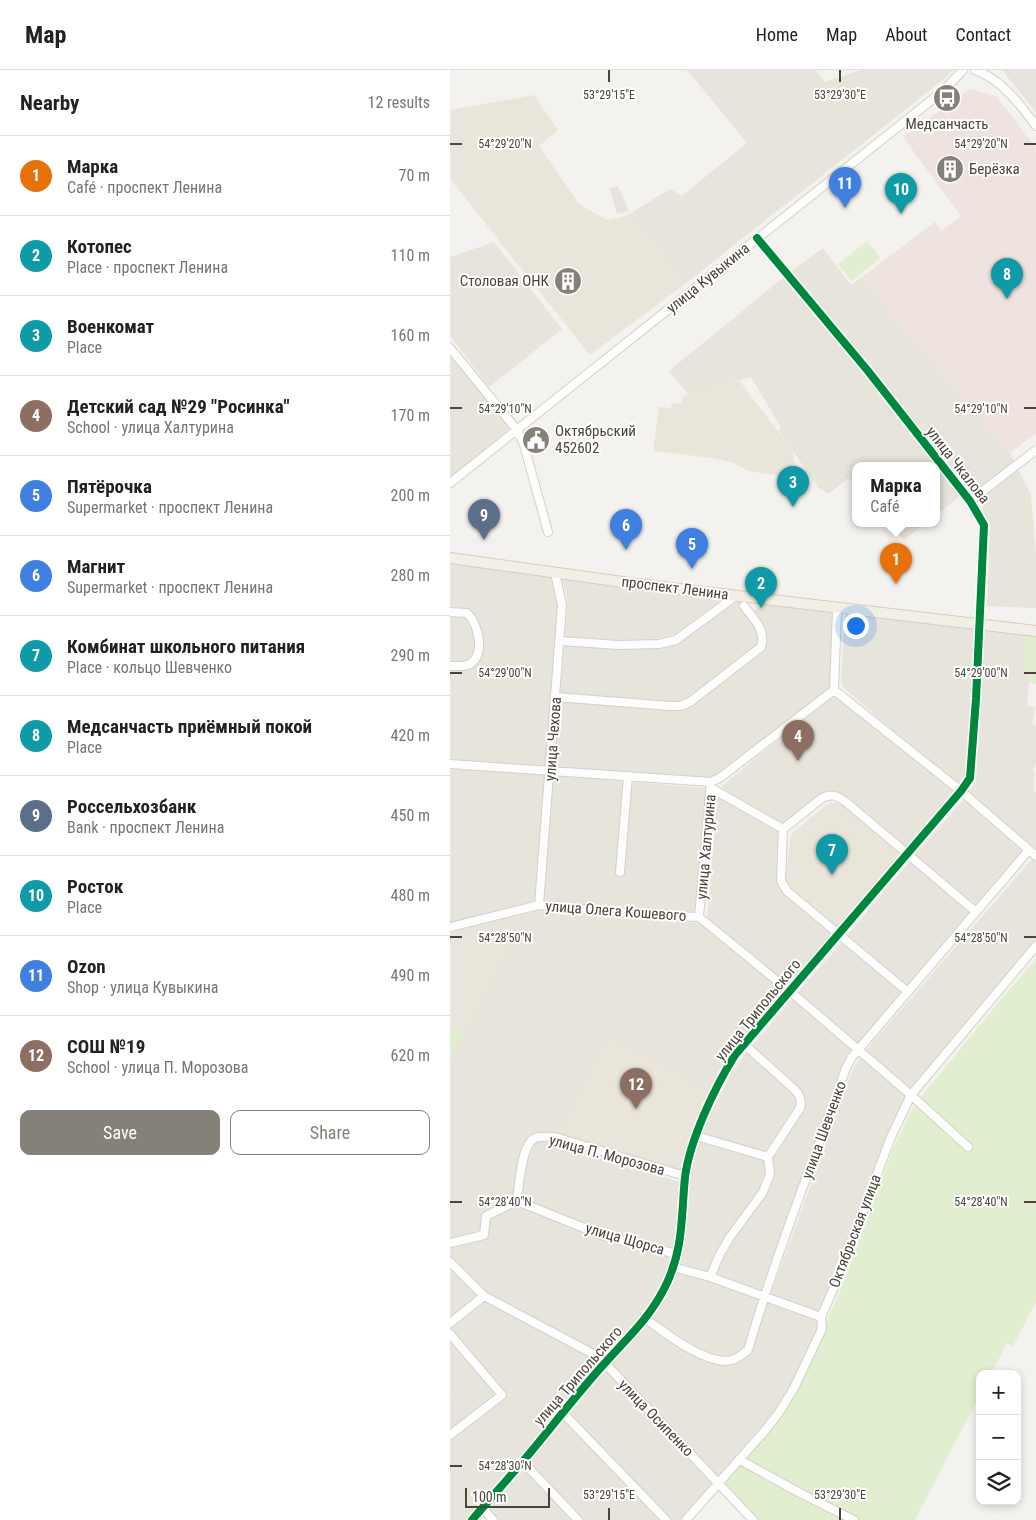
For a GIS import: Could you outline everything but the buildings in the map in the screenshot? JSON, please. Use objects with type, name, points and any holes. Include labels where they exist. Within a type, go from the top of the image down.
[{"type":"main road","name":"проспект Ленина","points":[[450,559],[1036,631]]},
{"type":"street","name":"улица Кувыкина","points":[[450,483],[943,91],[963,70]]},
{"type":"street","points":[[975,70],[996,82],[1020,104],[1036,126]]},
{"type":"street","name":"улица Чкалова","points":[[757,238],[868,371],[939,462]]},
{"type":"street","points":[[450,348],[517,430],[524,445],[548,532]]},
{"type":"street","points":[[970,501],[1036,450]]},
{"type":"street","name":"улица Чкалова","points":[[940,463],[970,501],[984,525],[970,778],[961,791]]},
{"type":"street","name":"улица Чехова","points":[[540,905],[561,641],[562,598],[555,573]]},
{"type":"street","points":[[561,641],[618,645],[660,644],[676,640],[737,595]]},
{"type":"street","points":[[556,697],[670,706],[681,706],[690,702],[761,647],[763,642],[762,633],[744,606]]},
{"type":"street","points":[[837,611],[834,690],[961,791],[1036,856]]},
{"type":"street","points":[[450,612],[467,613],[479,638],[479,652],[471,664],[468,666],[450,666]]},
{"type":"street","name":"улица Халтурина","points":[[700,917],[711,785],[834,690]]},
{"type":"street","points":[[450,764],[628,776],[711,785],[783,829]]},
{"type":"street","points":[[620,872],[628,776]]},
{"type":"street","name":"улица Трипольского","points":[[472,1520],[605,1363],[646,1319],[665,1287],[677,1254],[682,1228],[685,1176],[689,1156],[725,1071],[744,1044],[961,791]]},
{"type":"street","points":[[783,829],[822,798],[829,794],[836,795],[976,912]]},
{"type":"street","points":[[783,829],[782,881],[787,892],[908,992]]},
{"type":"street","name":"улица Шевченко","points":[[646,1319],[687,1348],[716,1360],[732,1360],[748,1350],[764,1297],[846,1068],[857,1050],[1029,850]]},
{"type":"street","name":"улица Олега Кошевого","points":[[450,927],[540,905],[649,916],[700,917],[911,1096],[968,1147]]},
{"type":"street","name":"Октябрьская улица","points":[[686,1520],[778,1414],[794,1388],[822,1329],[821,1317],[838,1278],[891,1137],[911,1096],[1036,946]]},
{"type":"street","points":[[710,1278],[725,1246],[763,1192],[770,1174],[768,1157],[800,1108],[800,1098],[795,1090],[744,1044]]},
{"type":"street","points":[[696,1136],[768,1157]]},
{"type":"street","name":"улица П. Морозова","points":[[517,1201],[524,1157],[531,1141],[535,1138],[555,1137],[685,1176]]},
{"type":"street","points":[[450,1243],[484,1235],[486,1216],[517,1201]]},
{"type":"street","name":"улица Щорса","points":[[517,1201],[604,1236],[677,1254]]},
{"type":"street","name":"улица Осипенко","points":[[450,1262],[484,1296],[599,1357],[752,1520]]},
{"type":"street","name":"улица Щорса","points":[[673,1267],[821,1317]]},
{"type":"street","points":[[450,1323],[484,1296]]},
{"type":"street","points":[[450,1334],[502,1396],[450,1435]]},
{"type":"street","points":[[563,1412],[666,1520]]},
{"type":"street","points":[[740,1460],[854,1520]]},
{"type":"street","points":[[523,1462],[578,1520]]},
{"type":"street","points":[[482,1508],[493,1520]]},
{"type":"shaded area","points":[[687,70],[816,70],[825,82],[861,70],[952,70],[944,79],[685,284],[642,225],[626,216],[670,189],[682,196],[747,143]]},
{"type":"shaded area","points":[[1002,70],[1036,70],[1036,113],[1034,110]]},
{"type":"shaded area","points":[[970,89],[996,96],[1036,148],[1036,433],[1010,453],[861,278],[935,222],[941,231],[961,216],[903,137]]},
{"type":"shaded area","points":[[534,95],[558,130],[539,146],[579,204],[607,220],[626,216],[642,225],[685,284],[590,355],[450,179],[450,110]]},
{"type":"shaded area","points":[[618,186],[629,211],[617,214],[610,188]]},
{"type":"shaded area","points":[[494,242],[562,329],[489,387],[450,336],[450,257]]},
{"type":"shaded area","points":[[823,248],[851,285],[861,278],[1010,453],[1031,495],[1036,552],[1036,608],[987,606],[990,526],[979,501],[970,488],[940,512],[940,462],[852,462],[852,482],[848,478],[828,494],[818,487],[778,430],[781,428],[751,377],[689,395],[669,371],[784,277]]},
{"type":"shaded area","points":[[450,350],[511,428],[450,477]]},
{"type":"shaded area","points":[[732,371],[792,450],[798,478],[748,471],[734,463],[712,458],[653,451],[659,407],[671,408],[672,403],[682,404],[682,398],[701,385],[704,389]]},
{"type":"shaded area","points":[[817,420],[833,440],[830,443],[814,423]]},
{"type":"shaded area","points":[[852,469],[852,474],[831,492],[828,489]]},
{"type":"shaded area","points":[[892,527],[921,527],[904,540]]},
{"type":"shaded area","points":[[450,563],[552,575],[562,599],[549,765],[544,768],[450,761]]},
{"type":"shaded area","points":[[567,577],[573,580],[625,584],[629,589],[654,591],[659,589],[730,597],[734,604],[741,599],[750,613],[766,602],[836,610],[833,686],[721,780],[555,768],[567,610],[567,599],[562,580]]},
{"type":"shaded area","points":[[847,613],[976,628],[971,779],[958,788],[843,687],[841,679],[845,616]]},
{"type":"shaded area","points":[[985,629],[1023,634],[1023,670],[1030,670],[1027,706],[1035,707],[1032,724],[1036,726],[1036,763],[1032,770],[1035,771],[1034,791],[1036,792],[1036,855],[968,793],[976,782]]},
{"type":"shaded area","points":[[835,693],[957,792],[911,853],[837,796],[823,800],[788,828],[785,833],[779,881],[838,938],[789,990],[707,920],[718,793],[723,785]]},
{"type":"shaded area","points":[[450,767],[541,774],[545,776],[536,901],[534,903],[450,925]]},
{"type":"shaded area","points":[[558,776],[707,788],[699,916],[543,901],[552,780]]},
{"type":"shaded area","points":[[964,799],[1026,852],[1028,857],[980,912],[914,856]]},
{"type":"shaded area","points":[[831,803],[846,806],[901,853],[836,929],[791,890],[785,880],[791,834]]},
{"type":"shaded area","points":[[1033,858],[1036,859],[1036,951],[916,1096],[865,1051]]},
{"type":"shaded area","points":[[911,860],[978,915],[910,994],[845,938]]},
{"type":"shaded area","points":[[541,907],[699,923],[784,992],[745,1046],[716,1091],[683,1173],[555,1135],[533,1137],[515,1200],[485,1214],[482,1234],[450,1241],[450,930]]},
{"type":"shaded area","points":[[525,918],[450,1064],[450,940]]},
{"type":"shaded area","points":[[843,941],[905,993],[863,1049],[798,994]]},
{"type":"shaded area","points":[[794,999],[853,1049],[856,1056],[839,1094],[767,1293],[676,1266],[685,1228],[691,1168],[704,1127],[731,1074],[746,1053],[791,1000]]},
{"type":"shaded area","points":[[605,1034],[712,1091],[695,1126],[681,1173],[558,1131]]},
{"type":"shaded area","points":[[860,1059],[863,1059],[910,1099],[911,1103],[889,1150],[825,1315],[769,1299],[853,1069]]},
{"type":"shaded area","points":[[539,1140],[558,1140],[682,1183],[676,1247],[672,1250],[620,1239],[522,1202],[519,1196],[523,1165],[531,1147]]},
{"type":"shaded area","points":[[517,1205],[617,1243],[629,1244],[670,1256],[672,1261],[666,1278],[651,1308],[622,1343],[606,1353],[600,1354],[492,1297],[482,1290],[450,1258],[450,1245],[486,1237],[488,1217]]},
{"type":"shaded area","points":[[450,1267],[478,1297],[450,1320]]},
{"type":"shaded area","points":[[675,1271],[709,1279],[761,1300],[746,1350],[731,1358],[716,1358],[702,1352],[651,1321],[650,1316]]},
{"type":"shaded area","points":[[486,1302],[595,1359],[599,1365],[470,1520],[450,1520],[450,1432],[469,1417],[450,1396],[450,1327],[480,1304]]},
{"type":"shaded area","points":[[768,1303],[819,1320],[820,1329],[777,1413],[722,1476],[717,1476],[609,1362],[647,1323],[715,1361],[749,1353]]},
{"type":"shaded area","points":[[606,1371],[712,1481],[712,1486],[683,1520],[668,1520],[568,1415],[568,1411],[602,1372]]},
{"type":"shaded area","points":[[450,1396],[469,1417],[450,1432]]},
{"type":"shaded area","points":[[562,1417],[663,1520],[580,1520],[526,1460]]},
{"type":"shaded area","points":[[522,1466],[575,1520],[495,1520],[484,1508]]},
{"type":"green space","points":[[867,241],[880,258],[852,281],[838,264]]},
{"type":"green space","points":[[812,468],[822,482],[817,486],[807,471]]},
{"type":"green space","points":[[1023,634],[1036,636],[1036,684],[1029,682],[1030,670],[1023,670]]},
{"type":"green space","points":[[1036,959],[1036,1301],[1013,1346],[1007,1343],[993,1370],[976,1370],[976,1403],[915,1520],[755,1520],[725,1485],[726,1481],[796,1389],[842,1287],[892,1151],[913,1107]]},
{"type":"green space","points":[[453,1025],[464,1032],[450,1055],[450,1030]]},
{"type":"cycle path","points":[[757,238],[868,371],[939,462]]},
{"type":"cycle path","points":[[472,1520],[637,1328],[659,1298],[671,1273],[679,1246],[685,1177],[692,1146],[719,1082],[735,1055],[961,791],[970,778],[976,699],[984,525],[970,501],[940,463]]},
{"type":"place","name":"Медсанчасть","points":[[947,98]]},
{"type":"place","name":"Берёзка","points":[[950,169]]},
{"type":"place","name":"Ozon","points":[[845,208]]},
{"type":"place","name":"Росток","points":[[901,214]]},
{"type":"place","name":"Столовая ОНК","points":[[568,281]]},
{"type":"place","name":"Медсанчасть приёмный покой","points":[[1007,299]]},
{"type":"place","name":"Октябрьский 452602","points":[[536,440]]},
{"type":"place","name":"Военкомат","points":[[793,507]]},
{"type":"place","name":"Россельхозбанк","points":[[484,540]]},
{"type":"place","name":"Магнит","points":[[626,550]]},
{"type":"place","name":"Пятёрочка","points":[[692,569]]},
{"type":"place","name":"Марка","points":[[896,584]]},
{"type":"place","name":"Котопес","points":[[761,608]]},
{"type":"place","name":"Детский сад №29 \"Росинка\"","points":[[798,761]]},
{"type":"place","name":"Комбинат школьного питания","points":[[832,875]]},
{"type":"place","name":"СОШ №19","points":[[636,1109]]}]
